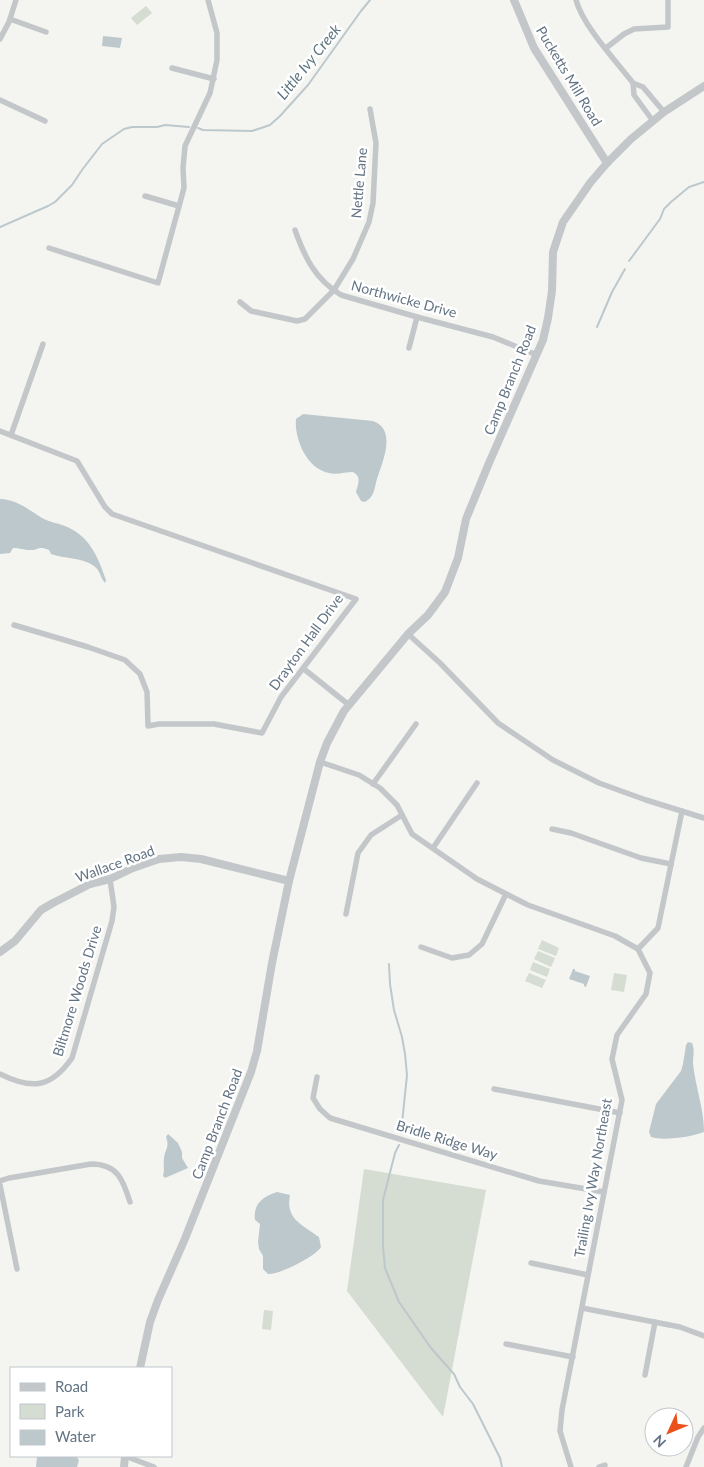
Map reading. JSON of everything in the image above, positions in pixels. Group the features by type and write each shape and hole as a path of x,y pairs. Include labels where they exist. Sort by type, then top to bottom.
{"street":[{"path":"0,39 16,0"},
{"path":"48,248 158,283 184,188 183,168 186,146 210,93 218,60 217,33 208,0"},
{"name":"Pucketts Mill Road","path":"514,0 534,48 607,163"},
{"path":"576,0 586,22 633,83 643,87 664,112"},
{"path":"606,48 634,29 668,27 668,0"},
{"path":"10,18 46,32"},
{"path":"172,68 214,78"},
{"path":"633,83 634,94 653,121"},
{"name":"Camp Branch Road","path":"140,1367 150,1322 158,1300 184,1241 251,1072 257,1050 289,881 320,762 329,740 349,705 408,634 428,615 445,592 458,558 466,519 543,340 552,292 553,252 563,222 590,183 631,138 664,112 704,86"},
{"path":"641,105 651,97"},
{"path":"0,100 45,121"},
{"name":"Nettle Lane","path":"240,302 251,310 297,322 305,319 334,290 353,259 370,222 373,203 376,143 370,109"},
{"path":"146,196 179,206"},
{"name":"Northwicke Drive","path":"295,230 310,266 321,279 342,295 493,337 536,354"},
{"path":"409,348 417,317"},
{"path":"11,435 43,344"},
{"name":"Drayton Hall Drive","path":"0,431 77,461 105,507 112,514 356,599 282,697 262,733 214,724 159,724 148,726 147,692 140,674 125,660 14,625"},
{"path":"408,634 440,662 498,722 553,760 599,783 704,818"},
{"path":"304,669 349,705"},
{"path":"373,784 416,724"},
{"path":"320,762 359,775 380,788 397,805 412,834 477,879 528,905 615,936 638,949 658,928 682,811"},
{"path":"433,848 477,783"},
{"path":"346,914 358,853 371,835 402,815"},
{"path":"552,829 571,832 641,858 671,864"},
{"name":"Wallace Road","path":"0,952 15,940 42,910 53,903 90,884 110,879 159,859 181,857 201,859 289,881"},
{"name":"Biltmore Woods Drive","path":"0,1074 23,1084 42,1084 54,1078 72,1058 112,921 114,906 110,879"},
{"path":"421,947 452,958 468,955 482,944 506,894"},
{"name":"Trailing Ivy Way Northeast","path":"571,1467 560,1430 562,1410 622,1100 612,1059 617,1035 646,994 650,973 638,949"},
{"name":"Bridle Ridge Way","path":"317,1077 313,1098 320,1109 330,1118 539,1181 604,1192"},
{"path":"494,1089 620,1113"},
{"path":"17,1269 2,1209 0,1183 9,1178 91,1164 102,1164 116,1171 124,1182 130,1202"},
{"path":"531,1263 588,1275"},
{"path":"582,1308 680,1327 704,1336"},
{"path":"645,1375 655,1322"},
{"path":"506,1344 573,1357"},
{"path":"686,1467 704,1428"},
{"path":"128,1457 154,1467"}],"green space":[{"path":"146,6 152,13 137,25 131,18"},
{"path":"542,940 559,948 556,956 538,949"},
{"path":"538,951 555,958 551,967 534,959"},
{"path":"533,962 550,969 547,977 530,970"},
{"path":"529,973 546,980 542,988 525,981"},
{"path":"614,973 627,975 624,992 611,990"},
{"path":"364,1169 486,1190 443,1417 347,1291"},
{"path":"264,1310 273,1311 271,1330 262,1329"}],"water":[{"path":"103,36 122,38 120,48 102,46"},
{"path":"303,414 373,421 380,425 386,437 385,453 374,491 369,500 361,501 356,492 358,476 356,474 353,472 329,473 314,466 308,459 300,444 296,427 296,419"},
{"path":"0,499 17,503 45,519 74,530 81,535 92,548 100,563 106,580 105,583 98,570 89,563 56,556 51,554 49,550 13,548 10,553 0,554"},
{"path":"573,969 590,976 586,987 584,984 569,979"},
{"path":"688,1042 692,1043 693,1048 694,1072 703,1114 704,1132 678,1138 663,1139 651,1137 649,1132 656,1104 681,1071"},
{"path":"168,1134 178,1143 182,1152 182,1158 188,1168 165,1178 163,1176 164,1160 167,1146 166,1137"},
{"path":"277,1192 290,1195 290,1210 293,1216 301,1225 319,1237 321,1247 318,1251 297,1264 268,1274 263,1269 263,1256 258,1242 260,1224 255,1220 255,1210 263,1199"},
{"path":"37,1457 77,1457 79,1460 77,1467 36,1467"}],"waterway":[{"name":"Little Ivy Creek","path":"198,128 203,130 252,131 270,125 308,85 370,0"},
{"name":"Little Ivy Creek","path":"0,227 55,202 72,185 102,144 124,129 165,125 189,127"},
{"path":"629,261 660,219 664,209 689,187 704,182"},
{"path":"597,327 612,292 625,269"},
{"path":"389,964 394,1010 402,1037 407,1075 401,1133"},
{"path":"399,1145 395,1153 383,1200 385,1268 399,1302 431,1348 454,1374 460,1387 473,1404 500,1458 502,1467"}]}
